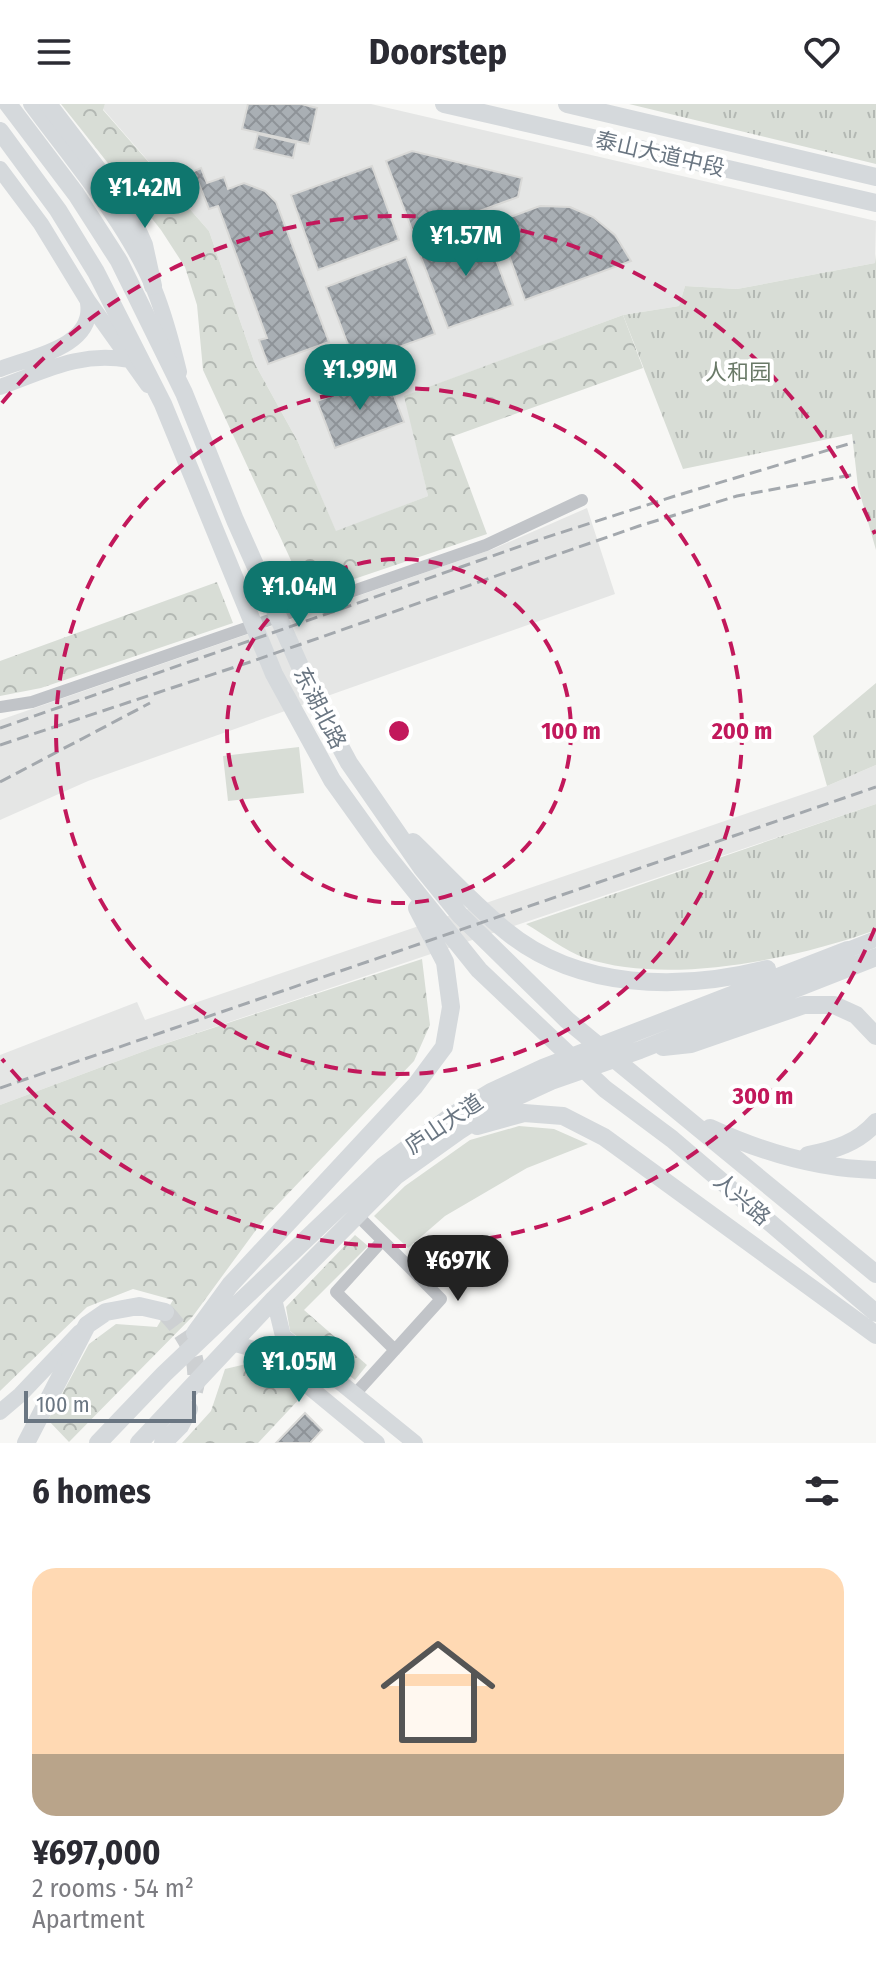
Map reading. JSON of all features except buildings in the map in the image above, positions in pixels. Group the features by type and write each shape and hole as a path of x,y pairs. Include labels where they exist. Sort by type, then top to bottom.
{"main road":[{"name":"东湖北路","path":"8,104 76,194 119,261 184,393 241,534 315,700 349,763 421,867 460,915 567,1020 637,1077"},
{"path":"48,104 128,209 144,245 153,286"},
{"name":"泰山大道中段","path":"444,104 876,203"},
{"name":"泰山大道中段","path":"567,104 876,177"},
{"name":"东湖北路","path":"0,131 58,210 88,259 163,404 268,660 332,780 400,873 479,970 605,1089"},
{"path":"384,814 507,932 545,957 592,975 627,982 742,976 848,950"},
{"path":"164,1374 230,1285 415,1086 444,1047 451,1007 445,962 400,873"},
{"name":"庐山大道","path":"98,1442 164,1374 383,1166 460,1111 491,1092 543,1068 848,950"},
{"name":"庐山大道","path":"139,1443 274,1299 396,1176 459,1131 501,1104 538,1087 876,957"},
{"path":"640,1050 691,1044 804,1005 834,1005 856,1015 876,1036"},
{"name":"人兴路","path":"637,1077 876,1274"},
{"name":"人兴路","path":"605,1089 672,1139 876,1313"},
{"path":"459,1131 524,1113 563,1116 604,1137 876,1335"},
{"path":"686,1117 748,1145 789,1158 876,1170"},
{"path":"789,1158 835,1150 867,1133 876,1122"},
{"path":"26,1443 87,1325 106,1312 139,1306 165,1312"},
{"path":"163,1443 180,1426 189,1409"}],"street":[{"path":"31,104 131,244 167,321 184,393"},
{"path":"0,169 41,224 88,301 163,404"},
{"path":"0,369 74,340 88,322 88,301"},
{"path":"0,387 75,360 108,356 129,360"},
{"path":"0,707 32,702 486,545 582,500"},
{"name":"庐山大道","path":"848,950 876,939"},
{"path":"355,1394 441,1299 357,1215"},
{"path":"382,1241 336,1292 395,1350"},
{"path":"274,1299 283,1336 415,1443"},
{"path":"0,1412 87,1325"},
{"path":"232,1343 268,1353 377,1443"}],"shaded area":[{"path":"105,104 371,104 876,221 875,263 737,289 685,286 679,306 623,315 405,396 428,496 336,532 298,442 255,364 209,231 103,109"},
{"path":"587,508 615,594 88,781 0,820 0,720 493,549"},
{"path":"876,765 876,804 155,1047 0,1105 0,1055 137,1002 145,1020 827,786"}],"green space":[{"path":"61,104 105,104 103,110 209,231 255,364 298,442 336,531 428,496 404,396 623,315 643,368 451,437 487,534 307,595 203,370 197,305 185,267 161,230"},
{"path":"629,104 876,104 876,164"},
{"name":"人和园","path":"876,254 876,550 858,487 852,434 683,469 623,315 679,306 685,286 737,289 875,263"},
{"path":"217,582 233,623 41,688 0,696 0,661"},
{"path":"876,683 876,765 827,786 813,736"},
{"path":"299,747 304,793 228,801 223,756"},
{"path":"876,804 876,930 844,941 732,965 655,970 585,958 526,924"},
{"path":"422,959 430,1025 414,1061 264,1219 193,1316 69,1442 48,1420 89,1344 116,1324 157,1327 173,1300 133,1289 87,1307 0,1391 0,1105 155,1047"},
{"path":"519,1126 554,1129 588,1144 527,1168 445,1216 408,1248 374,1216 405,1186 470,1140"},
{"path":"355,1235 368,1246 304,1310 367,1365 355,1380 290,1331 286,1307"},
{"path":"263,1360 303,1395 258,1443 182,1443 211,1411 225,1369"}],"tunnel":[{"path":"165,1312 179,1329 194,1358 194,1391"}],"railway":[{"path":"0,728 541,539 855,442"},
{"path":"0,745 250,662 639,526 737,496 857,474"},
{"path":"0,782 150,703"},
{"path":"0,1088 876,787"}]}
